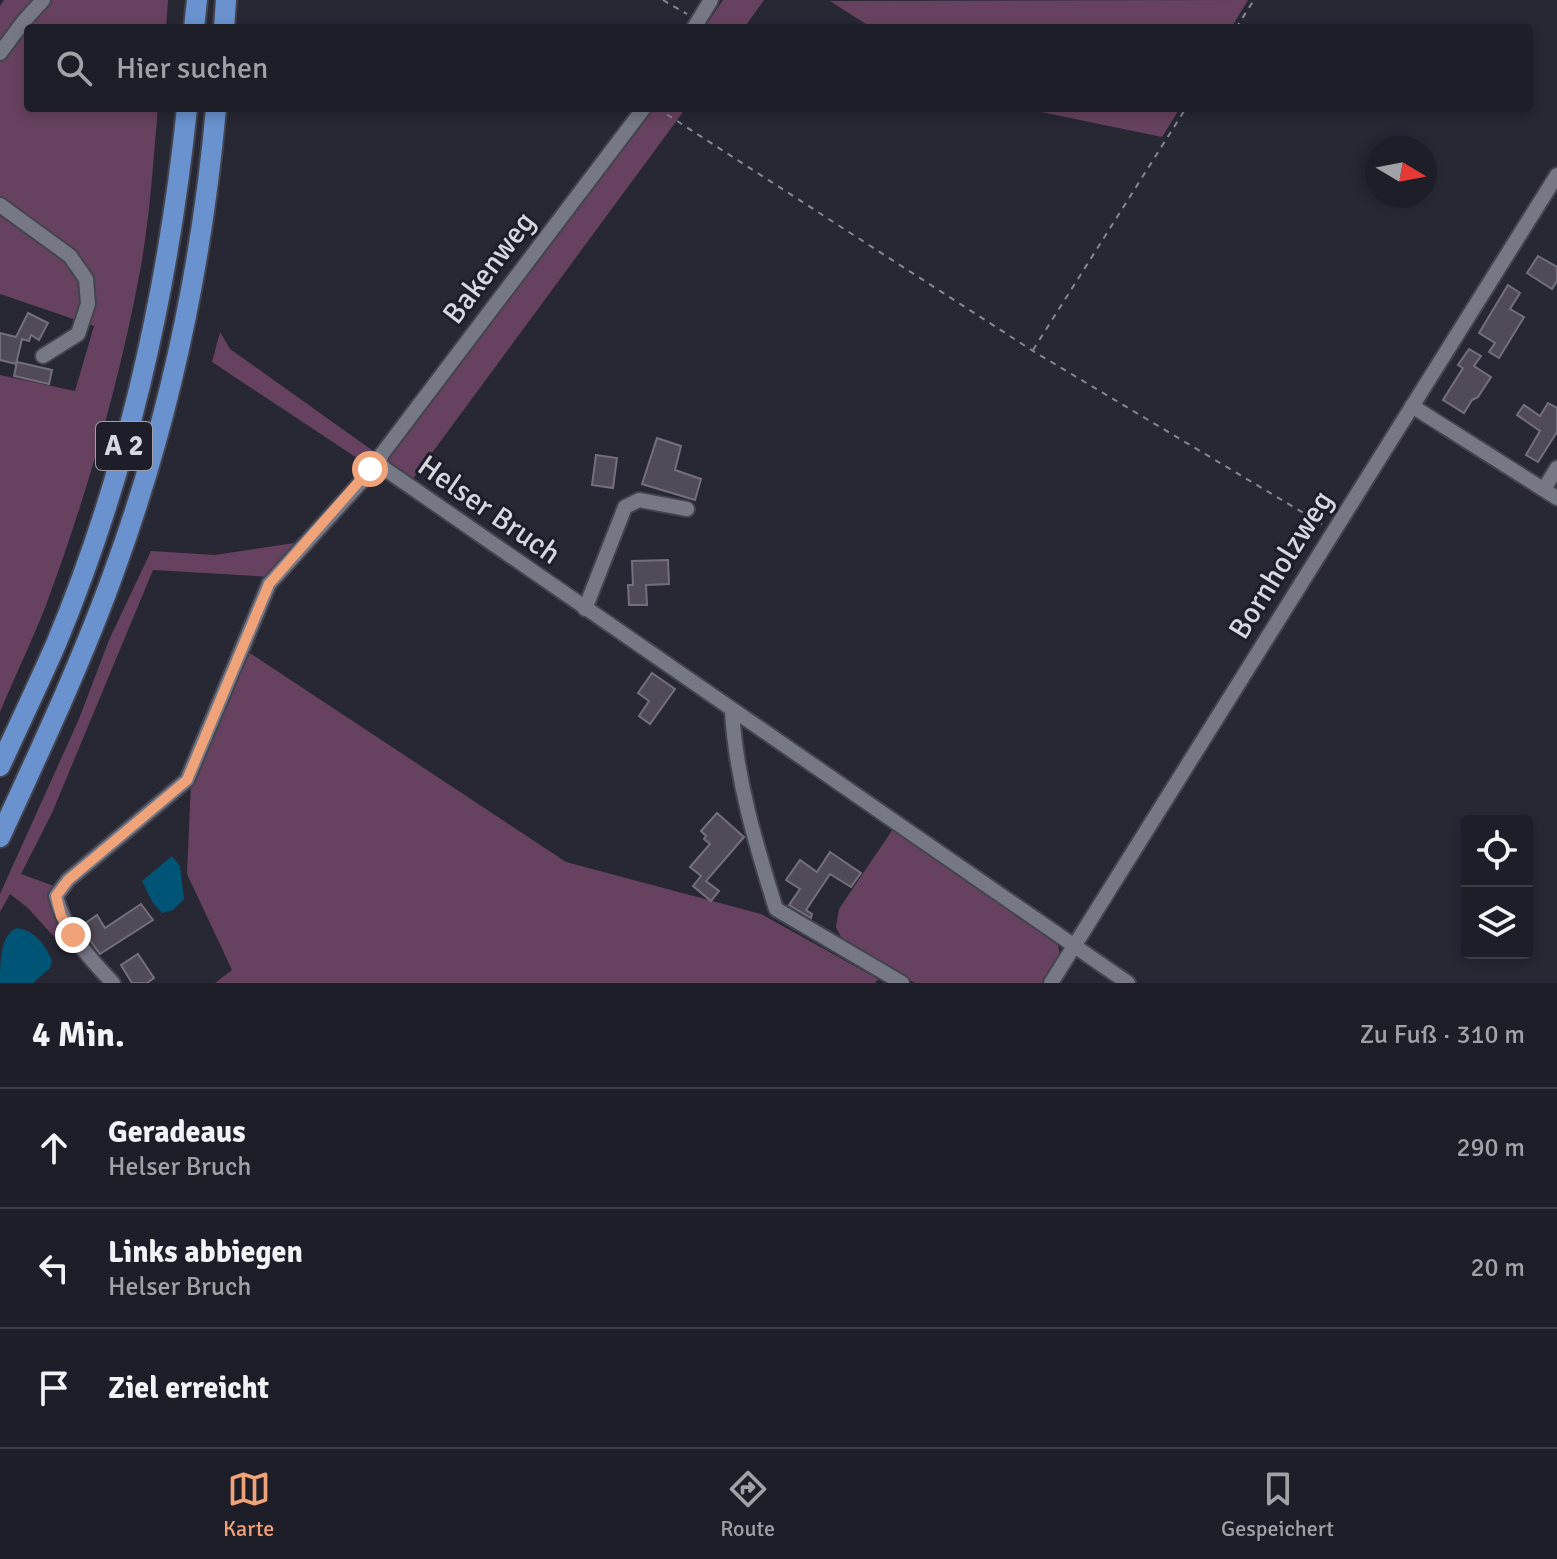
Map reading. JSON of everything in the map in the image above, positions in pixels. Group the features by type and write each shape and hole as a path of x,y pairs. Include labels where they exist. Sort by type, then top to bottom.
{"highway":[{"path":"194,24 197,0"},
{"path":"224,24 226,0"},
{"name":"A 2","path":"0,766 56,643 99,528 126,441 164,271 180,176 187,112"},
{"name":"A 2","path":"0,837 68,691 116,568 139,497 184,326 200,238 216,112"}],"street":[{"path":"0,53 43,0"},
{"path":"696,24 711,0"},
{"name":"Bakenweg","path":"379,462 641,112"},
{"name":"Bornholzweg","path":"1051,983 1557,175"},
{"path":"0,205 70,256 86,279 88,304 78,334 43,356"},
{"path":"1412,406 1557,498"},
{"name":"Helser Bruch","path":"113,983 99,969 61,916 56,896 68,880 187,780 269,584 379,462 585,609 1128,983"},
{"path":"1544,489 1557,468"},
{"path":"585,609 625,507 639,500 687,509"},
{"path":"732,711 734,749 758,850 776,909 902,983"}],"path":[{"path":"663,0 696,24"},
{"path":"1239,24 1254,0"},
{"path":"663,112 1033,351 1333,531"},
{"path":"1033,351 1183,112"}],"shaded area":[{"path":"4,0 168,0 166,24 24,24 24,112 158,112 143,251 112,398 61,564 0,712 0,375 75,391 94,326 0,294 0,6"},
{"path":"723,0 764,0 747,24 707,24"},
{"path":"1248,0 1233,24 866,24 830,1"},
{"path":"648,112 683,112 412,480 386,462"},
{"path":"1041,112 1178,112 1162,137"},
{"path":"220,332 230,349 376,453 366,464 212,362"},
{"path":"301,542 272,577 153,570 52,813 21,874 54,886 49,904 74,946 66,950 28,908 10,894 0,912 0,894 79,719 109,640 151,551 215,555"},
{"path":"250,653 566,862 761,914 878,979 875,983 215,983 232,970 187,874 191,783"},
{"path":"893,829 1058,945 1060,956 1044,983 915,983 844,943 836,927 839,909"}],"water":[{"path":"172,856 180,866 184,899 173,910 162,913 142,881"},
{"path":"17,928 30,932 42,943 52,960 50,968 33,983 0,983 4,943 11,931"}],"building":[{"path":"1538,256 1557,267 1557,281 1552,289 1527,273"},
{"path":"1508,285 1520,293 1510,309 1524,317 1499,358 1489,352 1495,343 1479,333"},
{"path":"28,313 48,323 39,340 31,335 29,341 22,339 16,364 0,360 0,333 16,337"},
{"path":"1469,349 1481,356 1474,366 1491,377 1464,413 1443,400 1463,368 1458,365"},
{"path":"17,362 52,370 49,384 14,376"},
{"path":"1548,403 1557,408 1557,432 1538,462 1526,455 1540,431 1517,415 1524,405 1540,416"},
{"path":"657,438 681,446 675,470 701,479 695,500 642,484"},
{"path":"596,455 617,458 613,488 592,485"},
{"path":"668,560 669,584 646,585 647,605 629,605 628,585 633,585 632,561"},
{"path":"652,673 675,689 650,724 639,716 649,701 638,693"},
{"path":"717,813 744,837 706,881 719,891 711,901 693,886 701,876 690,867 710,844 701,831"},
{"path":"830,852 861,873 851,887 830,874 806,910 812,914 811,918 789,905 800,889 786,880 800,860 817,872"},
{"path":"141,904 153,920 100,954 80,927 97,915 105,928"},
{"path":"138,954 154,978 147,983 132,983 121,965"}],"route":[{"path":"73,935 61,916 56,896 68,880 187,780 269,584 370,469"}]}
